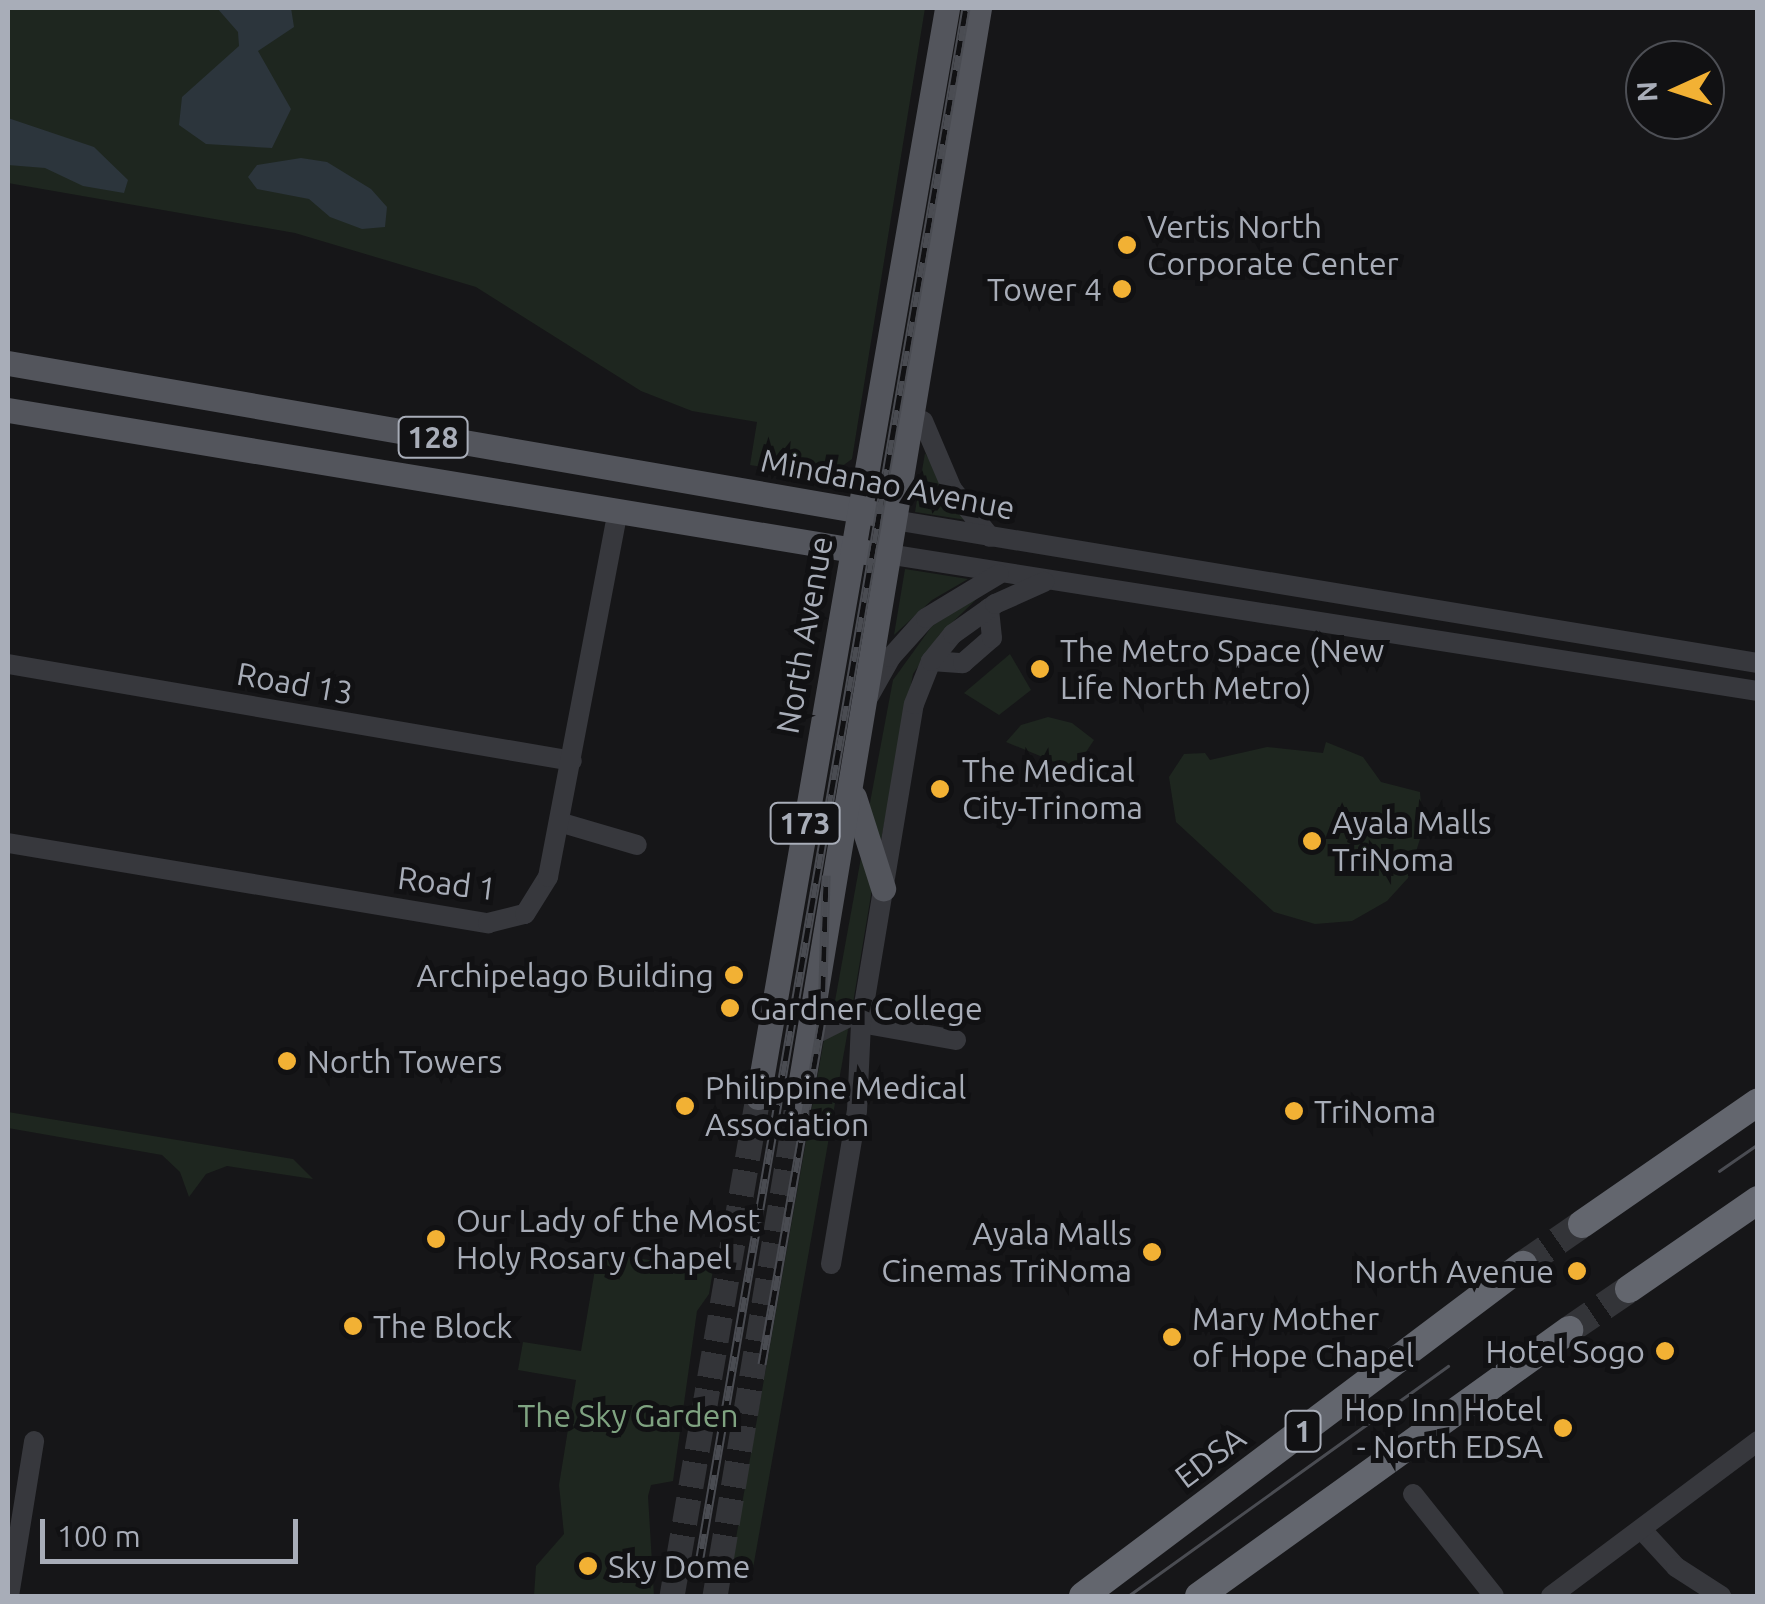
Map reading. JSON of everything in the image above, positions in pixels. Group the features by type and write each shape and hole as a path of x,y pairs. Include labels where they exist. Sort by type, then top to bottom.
{"highway":[{"path":"1582,1224 1758,1102"},
{"path":"1629,1290 1758,1200"},
{"name":"EDSA","path":"1083,1596 1523,1265"},
{"name":"1","path":"1199,1596 1569,1330"}],"main road":[{"name":"North Avenue","path":"758,1097 947,8"},
{"name":"North Avenue","path":"797,1104 872,668 870,639 899,520 948,228 986,42 981,8"},
{"path":"981,8 986,42"},
{"name":"North Avenue","path":"899,520 924,421 934,307"},
{"name":"Mindanao Avenue","path":"8,363 899,520"},
{"name":"Mindanao Avenue","path":"8,410 892,555"},
{"path":"852,790 883,888"}],"street":[{"path":"924,421 952,489 990,537"},
{"name":"Road 1","path":"8,844 488,923 534,908 560,822 618,510"},
{"name":"Mindanao Avenue","path":"899,520 1758,663"},
{"path":"934,562 941,529"},
{"name":"Mindanao Avenue","path":"892,555 1158,601 1172,595 1758,691"},
{"path":"866,702 892,657 926,618 1000,574"},
{"path":"830,1264 857,1112 861,1017 914,704 932,661 989,608 1046,582"},
{"name":"Road 13","path":"8,664 572,761"},
{"path":"560,822 636,845"},
{"path":"809,1037 861,1017 956,1040"},
{"path":"9,1596 34,1441"},
{"path":"1552,1596 1758,1442"},
{"path":"1413,1494 1494,1596"},
{"path":"1642,1530 1676,1567 1720,1596"}],"green space":[{"path":"8,8 925,8 852,459 827,477 750,465 757,422 692,411 641,391 476,287 295,233 8,183"},
{"path":"925,453 966,520 915,512"},
{"path":"905,569 968,579 932,600 894,635"},
{"path":"983,593 939,635 913,674 877,861 866,824 893,680 932,626"},
{"path":"1010,654 1031,690 999,715 964,693"},
{"path":"1048,717 1072,723 1094,740 1074,770 1006,742 1021,725"},
{"path":"1326,742 1363,757 1381,782 1420,792 1423,829 1408,878 1387,901 1352,921 1315,924 1274,912 1176,822 1169,777 1184,754 1205,753 1210,760 1267,747 1323,753"},
{"path":"864,841 874,877 851,1015 831,1023"},
{"path":"827,1020 849,1024 753,1569 731,1565"},
{"path":"8,1112 293,1159 313,1179 227,1166 206,1174 189,1197 180,1172 162,1155 8,1128"},
{"name":"The Sky Garden","path":"598,1252 713,1270 709,1294 697,1311 673,1481 651,1485 648,1496 654,1596 534,1596 536,1566 564,1534 559,1485 576,1380 518,1370 523,1342 581,1351"}],"shaded area":[{"path":"217,8 291,8 294,27 258,51 291,109 272,148 206,144 179,125 182,97 239,46 238,32"},
{"path":"8,118 94,147 128,180 124,193 83,186 45,168 8,165"},
{"path":"301,158 327,162 371,189 387,207 385,227 362,229 330,217 309,199 257,189 248,177 257,165"}],"tunnel":[{"path":"672,1596 758,1097"},
{"path":"715,1596 797,1104"},
{"path":"1523,1265 1582,1224"},
{"path":"1569,1330 1629,1289"}],"tram line":[{"path":"1719,1171 1758,1144"},
{"path":"1128,1596 1448,1366"}],"railway":[{"path":"699,1563 966,8"},
{"path":"762,1364 822,1021 826,875"}],"place":[{"name":"Vertis North Corporate Center","path":"1127,245"},
{"name":"Tower 4","path":"1122,289"},
{"name":"The Metro Space (New Life North Metro)","path":"1040,669"},
{"name":"The Medical City-Trinoma","path":"940,789"},
{"name":"Ayala Malls TriNoma","path":"1312,841"},
{"name":"Archipelago Building","path":"734,975"},
{"name":"Gardner College","path":"730,1008"},
{"name":"North Towers","path":"287,1061"},
{"name":"Philippine Medical Association","path":"685,1106"},
{"name":"TriNoma","path":"1294,1111"},
{"name":"Our Lady of the Most Holy Rosary Chapel","path":"436,1239"},
{"name":"Ayala Malls Cinemas TriNoma","path":"1152,1252"},
{"name":"North Avenue","path":"1577,1271"},
{"name":"The Block","path":"353,1326"},
{"name":"Mary Mother of Hope Chapel","path":"1172,1337"},
{"name":"Hotel Sogo","path":"1665,1351"},
{"name":"Hop Inn Hotel - North EDSA","path":"1563,1428"},
{"name":"Sky Dome","path":"588,1566"}]}
